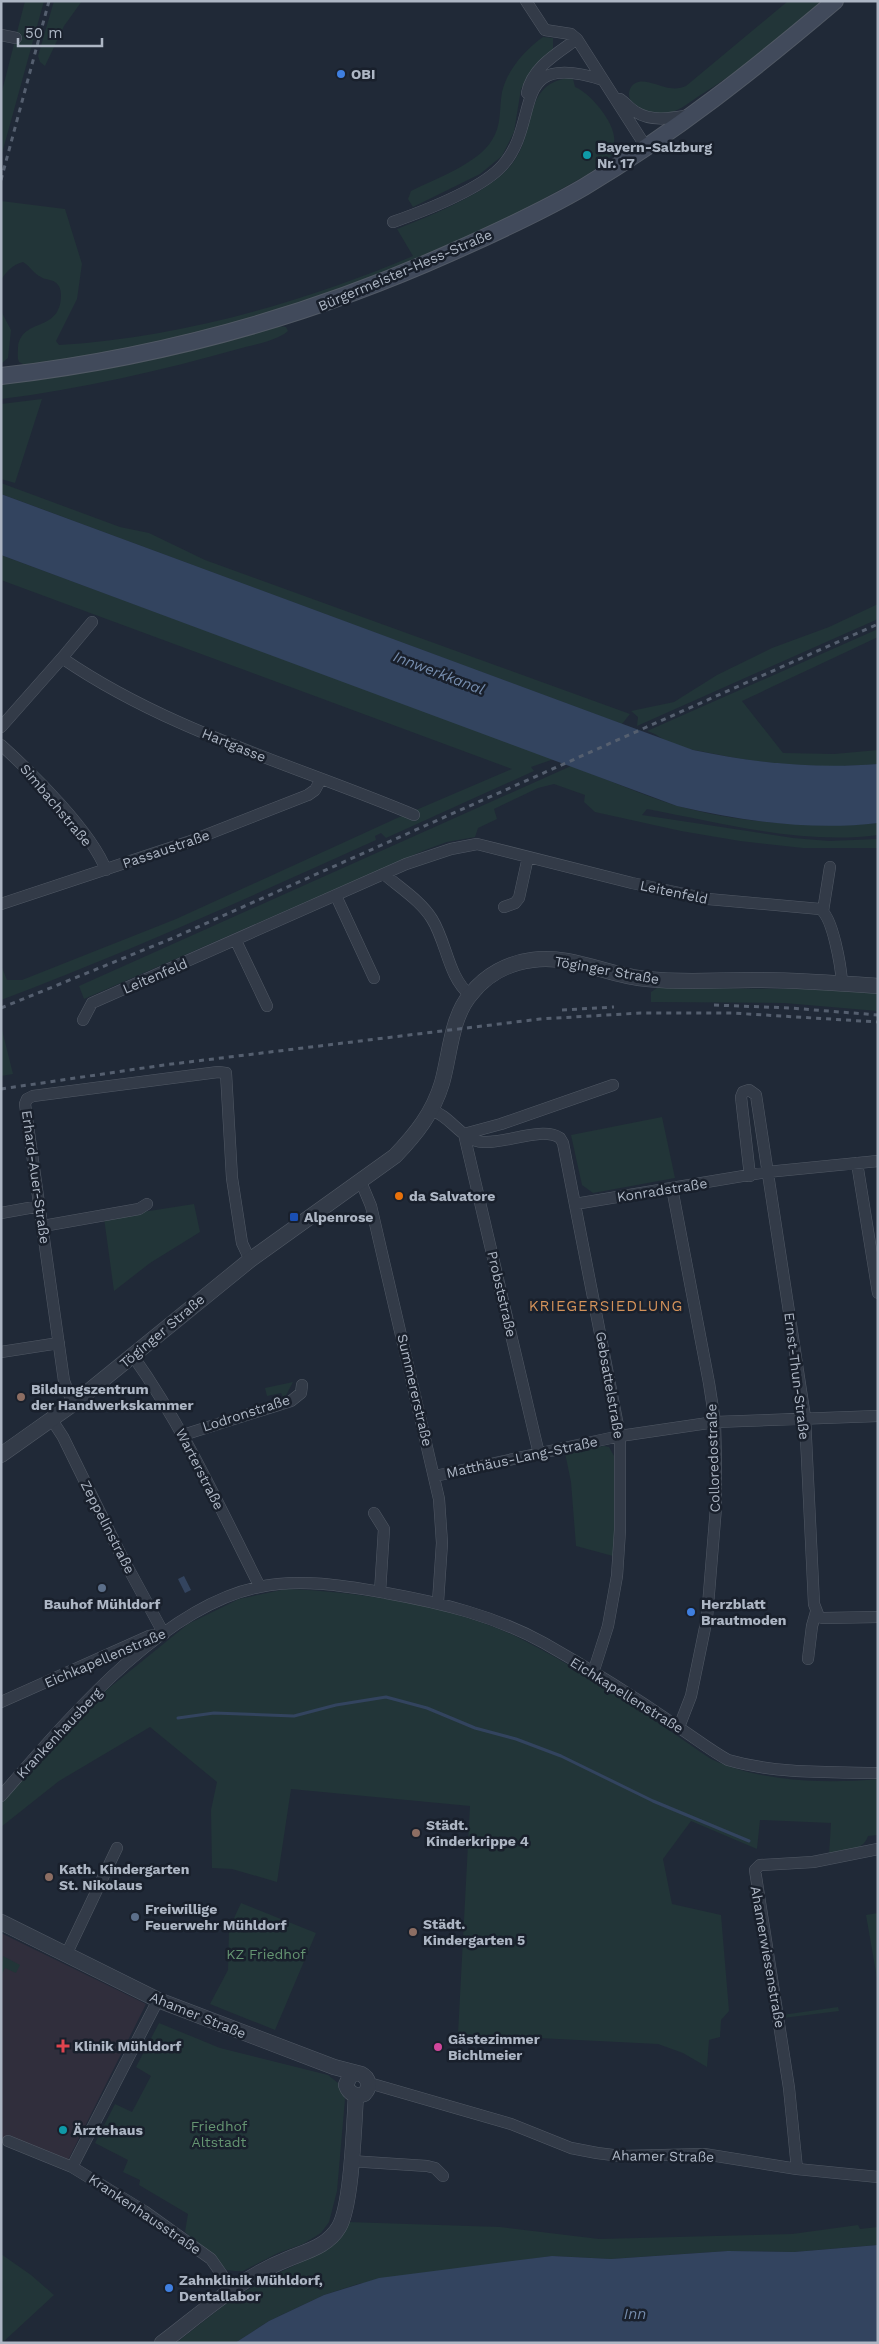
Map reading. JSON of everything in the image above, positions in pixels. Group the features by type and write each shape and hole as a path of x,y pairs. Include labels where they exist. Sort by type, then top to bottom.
{"main road":[{"name":"Bürgermeister-Hess-Straße","path":"1,376 48,371 132,356 240,331 312,308 417,268 476,242 581,188 646,147 695,114 756,68 835,1"}],"street":[{"path":"526,1 546,30 571,34 577,39 646,147"},
{"path":"1,34 16,38"},
{"path":"394,222 452,197 500,168 519,140 529,85 538,71 577,39"},
{"path":"527,102 540,82 553,75 568,72 579,73 603,80"},
{"path":"614,96 637,114 652,118 669,119 695,114"},
{"path":"1,727 92,622"},
{"name":"Hartgasse","path":"62,658 136,703 198,731 414,815"},
{"name":"Simbachstraße","path":"1,745 35,777 71,818 103,861 106,870"},
{"name":"Passaustraße","path":"1,904 188,842 308,795 315,790 320,779"},
{"name":"Leitenfeld","path":"83,1020 92,1003 384,874 431,855 464,845 477,844 708,900 823,911"},
{"path":"504,907 514,903 519,898 528,857"},
{"path":"830,867 823,911 839,959 842,983"},
{"path":"384,874 431,917 447,950 455,976 462,988 470,994"},
{"path":"336,896 374,978"},
{"path":"236,940 267,1006"},
{"name":"Töginger Straße","path":"1,1455 73,1404 250,1260 361,1182 406,1144 423,1125 431,1110 441,1085 460,1014 470,994 494,973 508,966 543,959 573,962 631,978 661,981 755,980 878,986"},
{"name":"Erhard-Auer-Straße","path":"73,1404 64,1382 25,1104 27,1099 33,1096 177,1077 218,1072 226,1073 232,1178 242,1243 250,1260"},
{"path":"431,1110 446,1116 464,1134 501,1124 613,1085"},
{"path":"750,1176 741,1096 746,1090 754,1091 756,1095 768,1172"},
{"name":"Gebsattelstraße","path":"464,1134 476,1141 487,1142 555,1134 563,1143 620,1436 620,1530 617,1576 608,1626 593,1673"},
{"name":"Probststraße","path":"464,1134 539,1454"},
{"name":"Konradstraße","path":"575,1204 768,1172 878,1161"},
{"path":"857,1163 878,1293"},
{"name":"Ernst-Thun-Straße","path":"768,1172 806,1417 808,1504 818,1614 812,1626 808,1659"},
{"name":"Summererstraße","path":"361,1182 372,1206 435,1476 439,1499 442,1543 438,1602"},
{"name":"Colloredostraße","path":"672,1188 715,1422 716,1507 707,1618 691,1696 679,1727"},
{"path":"43,1226 139,1210 146,1204"},
{"path":"1,1213 40,1206"},
{"path":"1,1352 59,1343"},
{"name":"Warterstraße","path":"133,1356 157,1390 183,1435 260,1587"},
{"name":"Lodronstraße","path":"183,1435 291,1401 301,1393 302,1385"},
{"name":"Matthäus-Lang-Straße","path":"435,1476 620,1436 715,1422 806,1417 878,1416"},
{"name":"Zeppelinstraße","path":"52,1420 164,1634"},
{"path":"374,1513 384,1528 380,1592"},
{"name":"Eichkapellenstraße","path":"1,1702 149,1636 164,1634 216,1602 260,1587 306,1583 380,1592 438,1602 496,1621 543,1643 593,1673 679,1727 719,1755 748,1766 793,1772 878,1773"},
{"path":"818,1614 832,1619 878,1617"},
{"name":"Krankenhausberg","path":"1,1796 77,1710 106,1682 164,1634"},
{"path":"66,1955 116,1848"},
{"name":"Ahamerwiesenstraße","path":"797,2170 789,2088 755,1870 760,1865 813,1862 878,1849"},
{"name":"Ahamer Straße","path":"1,1922 158,2000 334,2067 357,2080 399,2090 511,2124 572,2148 597,2154 621,2156 704,2154 797,2170 878,2177"},
{"path":"72,2167 158,2000"},
{"path":"162,2343 232,2288 267,2269 316,2248 335,2234 340,2226 346,2205 356,2096 348,2091 357,2080"},
{"name":"Krankenhausstraße","path":"8,2142 72,2167 117,2193 184,2238 211,2259 232,2288"},
{"path":"350,2161 427,2166 435,2168 443,2176"}],"shaded area":[{"name":"Klinik Mühldorf","path":"1,1933 146,2004 68,2160 1,2140"}],"green space":[{"path":"25,1 44,1 1,157 1,95"},
{"path":"54,1 82,1 64,26 45,66 40,62 38,56"},
{"path":"788,1 825,1 748,63 685,106 669,113 653,114 639,108 631,101 630,89 633,84 638,82 649,82 672,88 686,86"},
{"path":"543,37 553,38 553,51 529,75 521,89 514,132 502,156 480,174 413,207 408,199 411,191 456,170 486,148 497,128 504,84 512,68 523,54"},
{"path":"568,78 573,79 575,87 589,96 609,121 613,130 613,146 616,151 603,164 585,176 498,224 346,291 165,343 27,366 19,362 18,347 21,338 33,327 54,315 59,308 61,292 55,282 39,276 23,262 10,269 1,280 1,201 65,209 82,264 77,299 56,341 59,345 149,335 194,326 239,316 328,289 413,256 397,229 459,202 490,184 502,174 512,164 520,151 536,100 543,90 553,82"},
{"path":"1,311 11,330 8,358 1,364"},
{"path":"279,326 286,327 288,331 271,340 209,357 91,385 1,399 1,382 129,365"},
{"path":"42,399 15,483 1,479 1,404"},
{"path":"1,483 120,527 149,533 205,560 630,714 622,724 1,494"},
{"path":"1,555 554,759 531,767 534,771 386,838 381,833 375,836 376,840 236,903 96,963 1,1000 1,965 7,980 22,980 176,919 395,819 512,769 1,580"},
{"path":"878,604 878,619 637,726 638,717 631,711 674,702 717,675 772,648 829,627"},
{"path":"878,629 878,637 742,701 783,753 834,754 878,750 878,764 816,766 755,761 681,747 647,731"},
{"path":"571,766 665,802 703,812 777,823 828,825 878,823 878,835 820,837 791,835 647,809 642,815 793,838 829,841 878,839 878,848 803,848 740,841 681,831 595,812 584,802 585,795 554,784 538,788 494,809 497,819 478,828 475,837 447,842 425,850 84,999 79,986"},
{"path":"657,988 811,989 878,993 878,1011 784,1003 651,1002 651,992"},
{"path":"1,1026 13,1074 1,1076"},
{"path":"662,1117 675,1178 593,1193 582,1185 571,1135"},
{"path":"194,1204 200,1232 150,1263 114,1291 104,1218"},
{"path":"293,1382 284,1399 281,1393 267,1396 265,1388"},
{"path":"604,1446 609,1447 614,1456 615,1525 613,1556 576,1546 571,1482 565,1453"},
{"path":"286,1589 342,1593 403,1602 433,1608 490,1625 541,1649 615,1694 711,1759 730,1767 750,1773 793,1780 858,1781 878,1779 878,1835 868,1836 862,1845 857,1848 829,1855 831,1823 760,1820 757,1849 691,1821 663,1859 672,1904 721,1915 729,2011 721,2020 720,2037 709,2040 707,2067 683,2053 658,2044 458,2034 470,1806 291,1789 277,1882 232,1869 212,1868 211,1810 217,1782 150,1727 59,1781 1,1827 1,1803 93,1701 188,1624 239,1599"},
{"name":"KZ Friedhof","path":"241,1903 316,1933 275,2030 210,2004 228,1970 229,1929"},
{"path":"878,1913 878,1984 866,1915"},
{"path":"3,1956 20,1965 16,1973 5,1968 1,1975"},
{"path":"838,2007 839,2011 783,2018 782,2015"},
{"name":"Friedhof Altstadt","path":"159,2023 220,2048 328,2075 343,2087 345,2099 337,2191 329,2222 321,2233 303,2244 278,2253 243,2271 227,2270 185,2232 188,2214 139,2185 140,2180 123,2172 128,2160 95,2143 115,2104 132,2112 151,2076 136,2067"},
{"path":"347,2222 500,2227 599,2239 792,2234 858,2225 860,2229 878,2227 878,2245 794,2252 728,2251 611,2259 552,2256 358,2284 324,2295 269,2321 235,2343 176,2343 232,2299 268,2278 327,2250 339,2240"},
{"path":"1,2254 31,2275 54,2295 2,2343"}],"water":[{"name":"Innwerkkanal","path":"1,494 693,750 785,764 831,766 878,764 878,823 828,826 777,823 677,806 1,555"},
{"path":"184,1576 191,1590 185,1593 178,1579"},
{"name":"Inn","path":"878,2245 878,2343 235,2343 269,2321 324,2295 379,2278 552,2256 611,2259 728,2251 794,2252"}],"waterway":[{"path":"178,1718 214,1713 294,1716 336,1705 386,1697 427,1708 475,1728 516,1739 561,1756 653,1801 749,1841"}],"railway":[{"path":"1,180 49,1"},
{"path":"1,1008 173,938 878,624"},
{"path":"714,1005 790,1008 878,1015"},
{"path":"562,1010 614,1007"},
{"path":"1,1089 164,1065 540,1019 641,1013 732,1013 878,1022"}],"place":[{"name":"OBI","path":"341,74"},
{"name":"Bayern-Salzburg Nr. 17","path":"587,155"},
{"name":"da Salvatore","path":"399,1196"},
{"name":"Alpenrose","path":"294,1217"},
{"name":"Bildungszentrum der Handwerkskammer","path":"21,1397"},
{"name":"Bauhof Mühldorf","path":"102,1588"},
{"name":"Herzblatt Brautmoden","path":"691,1612"},
{"name":"Städt. Kinderkrippe 4","path":"416,1833"},
{"name":"Kath. Kindergarten St. Nikolaus","path":"49,1877"},
{"name":"Freiwillige Feuerwehr Mühldorf","path":"135,1917"},
{"name":"Städt. Kindergarten 5","path":"413,1932"},
{"name":"Klinik Mühldorf","path":"63,2046"},
{"name":"Gästezimmer Bichlmeier","path":"438,2047"},
{"name":"Ärztehaus","path":"63,2130"},
{"name":"Zahnklinik Mühldorf, Dentallabor","path":"169,2288"}],"district":[{"name":"KRIEGERSIEDLUNG","path":"606,1306"}]}
